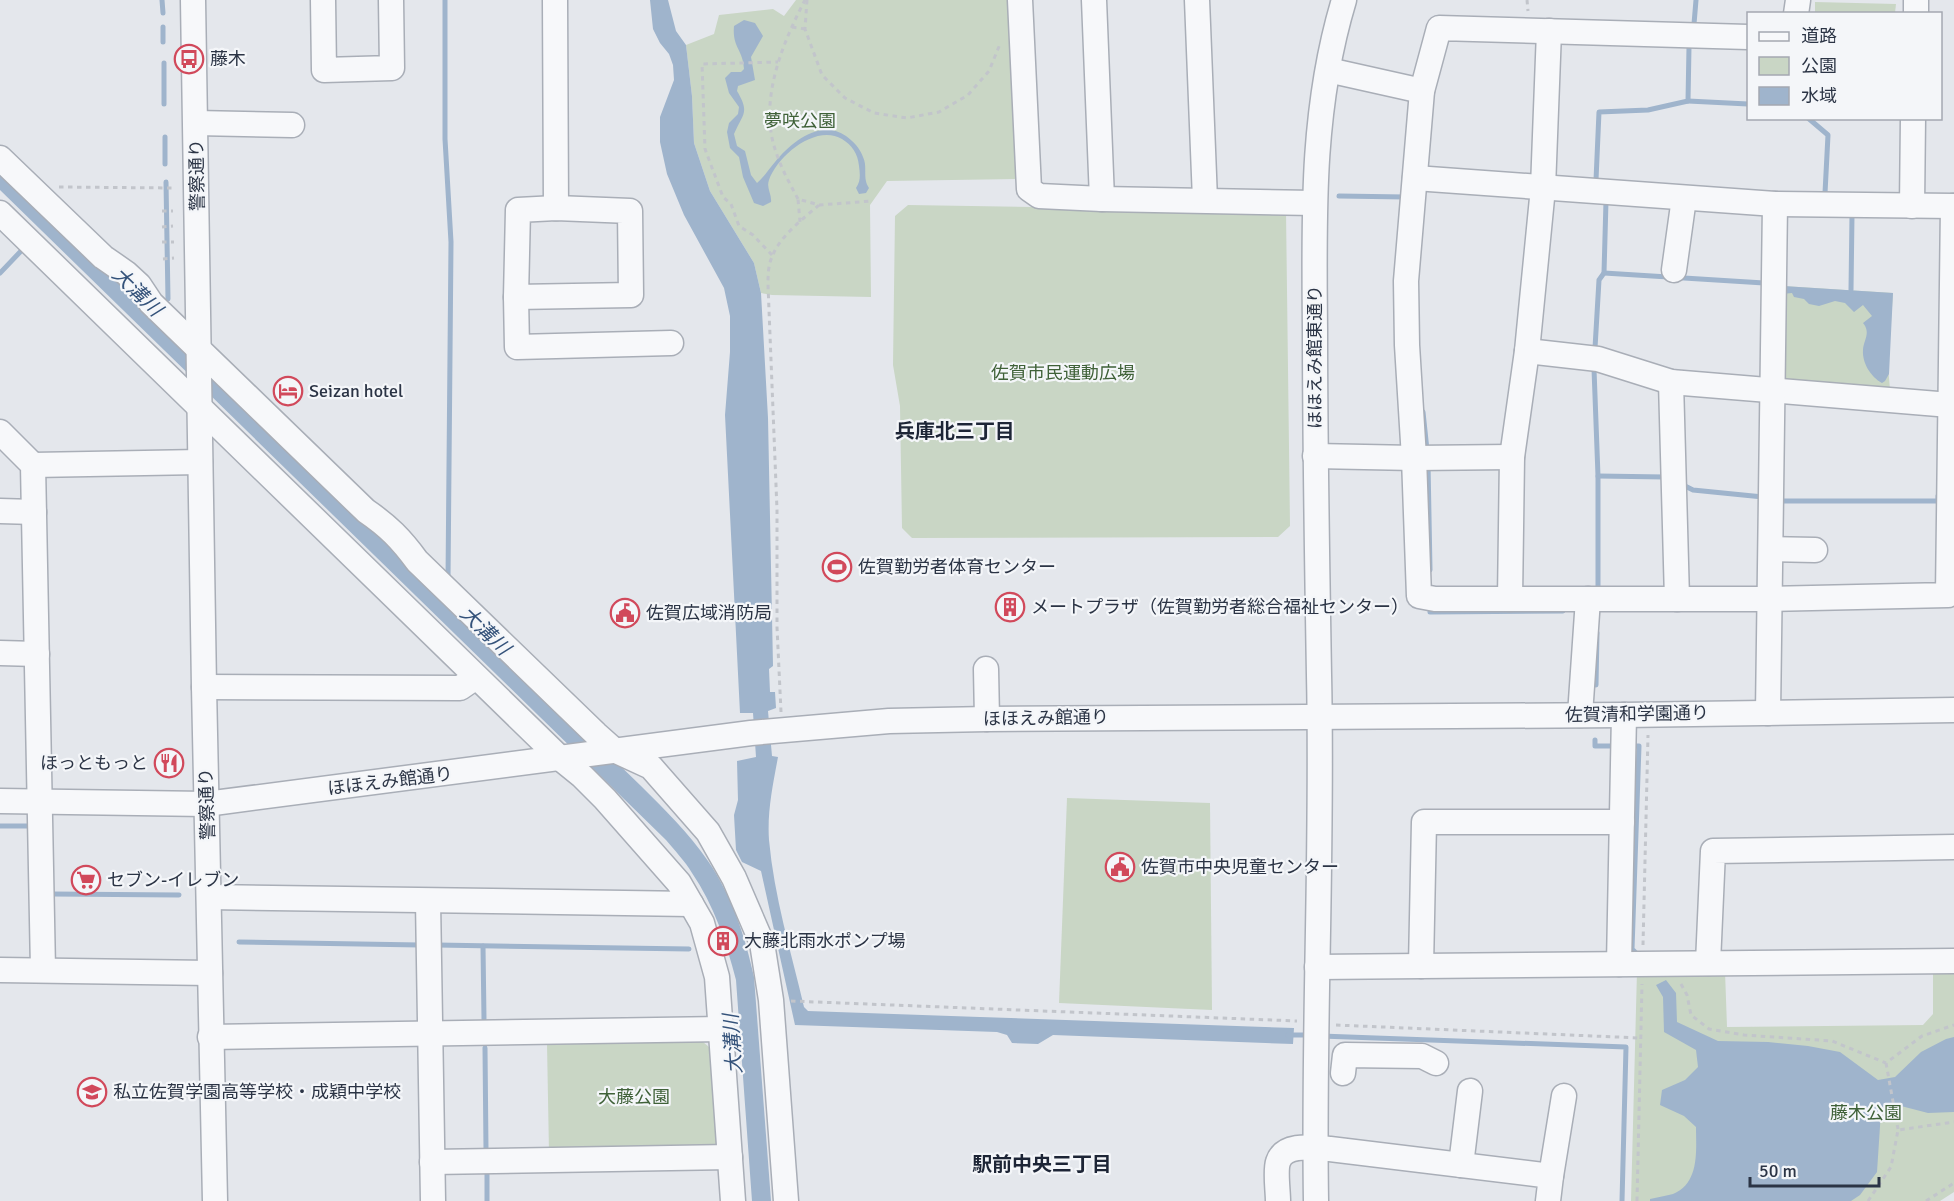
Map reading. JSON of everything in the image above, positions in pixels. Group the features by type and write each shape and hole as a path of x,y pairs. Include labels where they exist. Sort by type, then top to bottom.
{"street":[{"name":"警察通り","path":"193,0 210,1036 215,1201"},
{"path":"323,0 324,70 392,68 391,0"},
{"path":"555,0 556,208"},
{"path":"1020,0 1029,189 1040,196 1314,203"},
{"path":"1094,0 1102,199"},
{"path":"1197,0 1205,201"},
{"name":"ほほえみ館東通り","path":"1316,1201 1320,716 1315,456 1314,203 1320,110 1335,31 1344,0"},
{"path":"1415,178 1775,204 1954,206 1948,596 1677,599 1588,607 1510,599 1430,599 1419,596 1423,458 1407,345 1406,281 1422,91 1439,28 1747,37"},
{"path":"1510,599 1512,457 1527,351 1543,188 1549,31"},
{"path":"1328,70 1422,91"},
{"path":"1911,206 1914,120"},
{"path":"196,123 292,125"},
{"path":"0,158 103,257 139,285 151,303 366,511 387,526 417,561 611,751 651,767 708,832 734,878 762,943 771,1000 786,1201"},
{"path":"1674,270 1684,198"},
{"path":"1768,712 1775,204"},
{"path":"516,297 631,295 630,211 556,208 518,210 516,297 517,347 671,343"},
{"path":"0,213 476,676 568,758 679,883 702,923 717,977 733,1201"},
{"path":"1527,351 1598,359 1671,382 1950,405"},
{"path":"1671,382 1677,599"},
{"path":"0,432 33,465 43,970"},
{"path":"1315,456 1512,457"},
{"path":"33,465 200,462"},
{"path":"0,511 34,512"},
{"path":"1771,549 1815,550"},
{"path":"1580,715 1588,607"},
{"path":"0,653 37,654"},
{"path":"986,669 987,719"},
{"path":"204,687 460,688 476,676"},
{"name":"佐賀清和学園通り","path":"1320,716 1624,715 1954,710"},
{"path":"1619,964 1624,715"},
{"name":"ほほえみ館通り","path":"0,801 206,804 568,758 768,726 987,719 1320,716"},
{"path":"1421,966 1424,822 1622,822"},
{"path":"1708,963 1713,851 1954,848"},
{"path":"209,897 691,904"},
{"path":"428,901 433,1201"},
{"path":"1317,967 1954,961"},
{"path":"0,970 210,973"},
{"path":"210,1036 722,1029"},
{"path":"1316,1051 1344,1064 1422,1056 1436,1063"},
{"path":"1461,1165 1470,1091"},
{"path":"1548,1201 1564,1096"},
{"path":"1278,1201 1278,1162 1285,1152 1301,1147 1551,1176"},
{"path":"432,1162 730,1157"}],"path":[{"path":"800,222 798,199 775,151 770,107 778,62 791,27 806,0"},
{"path":"806,0 805,29 822,75 845,98 874,113 907,118 939,112 968,95 989,70 1002,40"},
{"path":"791,27 805,29"},
{"path":"772,255 753,235 739,226 731,204 723,196 705,149 702,64 778,62"},
{"path":"30,187 171,188"},
{"path":"798,199 819,205 872,201"},
{"path":"768,726 777,627 777,510 769,267 772,255 800,222 819,205"},
{"path":"162,211 173,211"},
{"path":"162,227 173,226"},
{"path":"162,242 174,242"},
{"path":"162,259 174,258"},
{"path":"1676,975 1687,995 1691,1016 1709,1029 1744,1035 1832,1041 1886,1063"},
{"path":"813,1003 1316,1022 1332,1025 1640,1038"},
{"path":"1886,1063 1922,1036 1954,1025"},
{"path":"1868,1201 1891,1167 1898,1130 1886,1063"},
{"path":"1898,1130 1954,1122"},
{"path":"1926,1201 1954,1184"}],"green space":[{"name":"夢咲公園","path":"796,0 1008,0 1017,179 887,181 870,205 871,297 761,293 754,263 710,191 694,143 692,96 686,45 714,34 719,15 773,9 784,16"},
{"path":"1815,2 1896,4 1895,12 1815,12"},
{"name":"佐賀市民運動広場","path":"908,205 1286,211 1290,526 1278,537 912,538 902,528 900,406 893,365 895,216"},
{"path":"1783,286 1893,293 1888,366 1890,390 1792,383 1780,374"},
{"path":"1067,798 1210,803 1212,1010 1059,1003"},
{"name":"藤木公園","path":"1933,968 1954,968 1954,1192 1940,1201 1631,1201 1637,971 1725,971 1727,1027 1923,1025 1933,1014"},
{"name":"大藤公園","path":"703,1042 715,1052 721,1143 713,1150 549,1153 547,1044"}],"water":[{"path":"650,0 668,0 676,31 686,45 692,96 694,143 710,191 754,263 761,293 768,418 773,666 769,669 770,692 775,692 776,708 768,711 772,756 778,757 772,788 769,840 779,903 804,1007 808,1011 1294,1028 1293,1044 1053,1035 1038,1044 1012,1043 1007,1035 997,1032 795,1025 761,871 742,862 736,850 734,815 738,800 737,761 756,757 753,713 740,713 725,415 730,352 730,316 724,288 684,215 667,174 660,142 660,117 674,80 673,65 669,54 653,29"},
{"path":"744,20 755,23 763,36 751,57 755,80 738,86 737,91 744,113 734,134 737,146 745,151 751,175 757,183 782,154 798,140 817,131 836,131 851,140 862,154 869,188 866,193 859,194 856,188 859,169 852,147 832,135 810,139 789,152 769,180 771,202 763,206 754,203 743,177 739,157 730,148 727,132 729,123 738,114 739,107 729,93 725,78 731,72 741,72 744,69 736,44 734,26"},
{"path":"0,166 640,785 701,851 731,902 754,977 771,1201 752,1201 736,980 713,911 686,864 666,840 0,190"},
{"path":"1783,286 1893,293 1889,374 1885,381 1882,383 1874,377 1864,360 1863,350 1867,333 1863,323 1872,316 1863,305 1854,312 1845,303 1835,301 1819,306 1809,304 1804,299 1794,297 1792,293 1782,294"},
{"path":"1666,980 1676,993 1677,1022 1718,1041 1768,1042 1840,1052 1878,1080 1895,1077 1921,1052 1954,1037 1954,1112 1928,1113 1901,1106 1881,1111 1877,1172 1860,1195 1851,1201 1650,1201 1650,1199 1673,1194 1682,1189 1692,1174 1696,1155 1696,1127 1684,1116 1660,1105 1662,1090 1685,1080 1698,1067 1696,1050 1664,1032 1663,997 1656,985"}],"waterway":[{"path":"162,0 163,13"},
{"path":"445,0 445,139 451,242 448,580"},
{"path":"1694,24 1696,0"},
{"path":"163,27 163,42"},
{"path":"1596,180 1599,112 1648,110 1688,101 1689,47"},
{"path":"164,63 164,104"},
{"path":"1688,101 1747,104"},
{"path":"1810,120 1828,135 1825,193"},
{"path":"165,137 165,164"},
{"name":"大溝川","path":"166,182 168,299"},
{"path":"1339,196 1405,197"},
{"path":"1595,348 1599,280 1604,273 1606,201 1602,201"},
{"path":"1851,290 1852,215"},
{"path":"0,273 22,250"},
{"path":"1604,273 1764,283"},
{"path":"1594,369 1598,476 1598,588"},
{"path":"1423,412 1427,450"},
{"path":"1428,463 1430,570"},
{"path":"1598,476 1665,477"},
{"path":"1681,484 1693,490 1763,497"},
{"path":"1782,501 1938,501 1938,496"},
{"path":"1430,604 1430,612 1563,611"},
{"path":"1596,685 1597,633"},
{"path":"1595,740 1595,746 1618,746"},
{"path":"1630,746 1639,746 1632,949 1636,953"},
{"path":"0,826 30,826 30,830"},
{"path":"52,894 179,895"},
{"path":"239,942 420,945"},
{"path":"437,945 689,949"},
{"path":"483,946 484,1019"},
{"path":"1288,1035 1309,1035"},
{"path":"1321,1036 1626,1047 1622,1201"},
{"path":"485,1048 486,1150"},
{"path":"487,1173 487,1201"}],"place":[{"name":"藤木","path":"189,59"},
{"name":"Seizan hotel","path":"288,391"},
{"name":"佐賀勤労者体育センター","path":"837,567"},
{"name":"メートプラザ（佐賀勤労者総合福祉センター）","path":"1010,607"},
{"name":"佐賀広域消防局","path":"625,613"},
{"name":"ほっともっと","path":"169,763"},
{"name":"佐賀市中央児童センター","path":"1120,867"},
{"name":"セブン-イレブン","path":"86,880"},
{"name":"大藤北雨水ポンプ場","path":"723,941"},
{"name":"私立佐賀学園高等学校・成穎中学校","path":"92,1092"}],"district":[{"name":"兵庫北三丁目","path":"955,431"},
{"name":"駅前中央三丁目","path":"1042,1164"}]}
